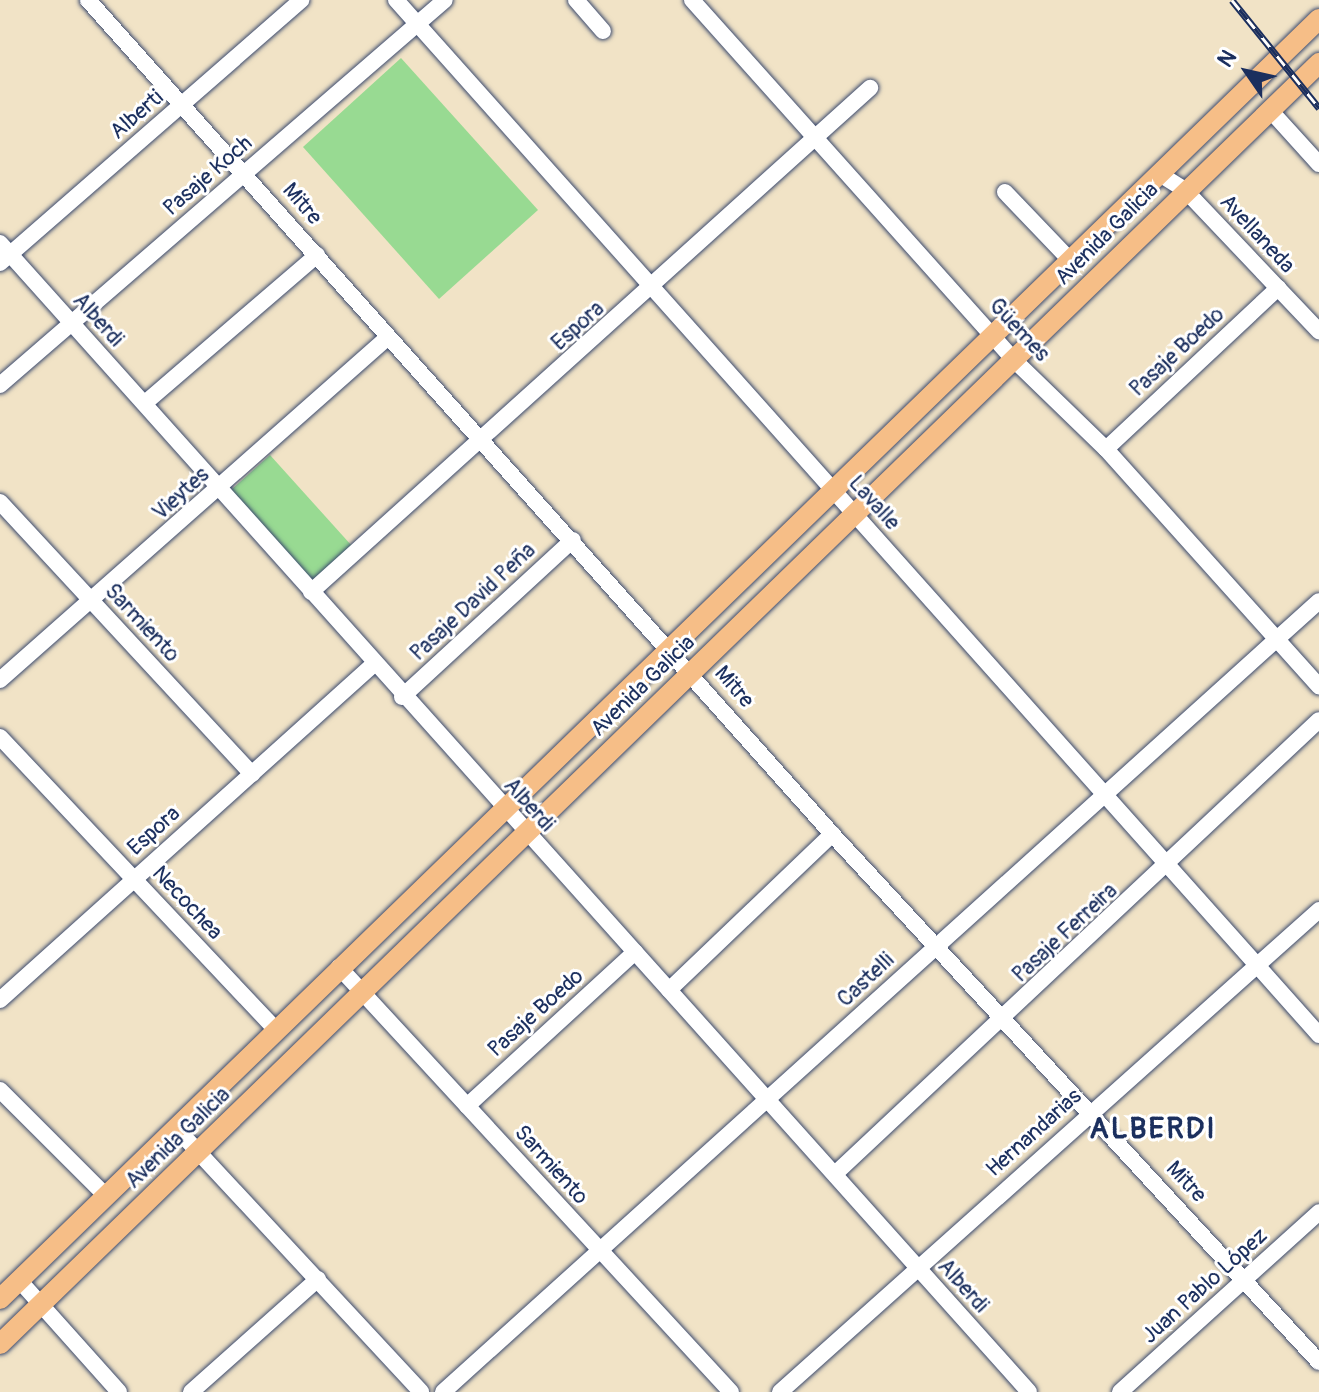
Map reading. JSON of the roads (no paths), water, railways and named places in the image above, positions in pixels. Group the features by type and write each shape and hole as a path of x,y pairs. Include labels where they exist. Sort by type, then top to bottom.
{"main road":[{"name":"Avenida Galicia","path":"0,1299 104,1194 176,1128 1319,19"},
{"name":"Avenida Galicia","path":"0,1344 1319,63"}],"street":[{"name":"Mitre","path":"88,0 184,103 388,337 670,647 832,834 1006,1018 1319,1362"},
{"name":"Alberti","path":"3,253 184,103 301,0"},
{"name":"Lavalle","path":"396,0 1319,1035"},
{"name":"Pasaje Koch","path":"0,385 445,0"},
{"path":"576,0 603,31"},
{"name":"Güemes","path":"692,0 1013,359 1106,449 1319,686"},
{"name":"Espora","path":"311,592 485,441 870,88"},
{"path":"1270,110 1319,164"},
{"name":"Avellaneda","path":"1158,173 1185,190 1319,331"},
{"path":"1005,192 1070,260"},
{"name":"Alberdi","path":"3,253 145,403 402,697 836,1173 1029,1392"},
{"path":"145,403 317,255"},
{"name":"Pasaje Boedo","path":"1106,449 1278,288"},
{"name":"Vieytes","path":"0,680 388,337"},
{"name":"Sarmiento","path":"0,502 252,774"},
{"name":"Pasaje David Peña","path":"402,697 573,540"},
{"name":"Castelli","path":"443,1392 1319,601"},
{"name":"Espora","path":"0,1000 374,664"},
{"name":"Pasaje Ferreira","path":"836,1173 1006,1018 1319,720"},
{"name":"Necochea","path":"0,737 275,1029"},
{"path":"669,990 832,834"},
{"name":"Hernandarias","path":"780,1392 1090,1111 1319,910"},
{"name":"Pasaje Boedo","path":"467,1106 635,952"},
{"name":"Sarmiento","path":"339,967 731,1392"},
{"path":"0,1090 104,1194"},
{"path":"176,1128 421,1392"},
{"name":"Juan Pablo López","path":"1120,1392 1319,1212"},
{"path":"191,1392 318,1279"},
{"path":"19,1280 119,1392"}],"railway":[{"path":"1232,0 1319,108"}],"district":[{"name":"ALBERDI","path":"1153,1129"}]}
